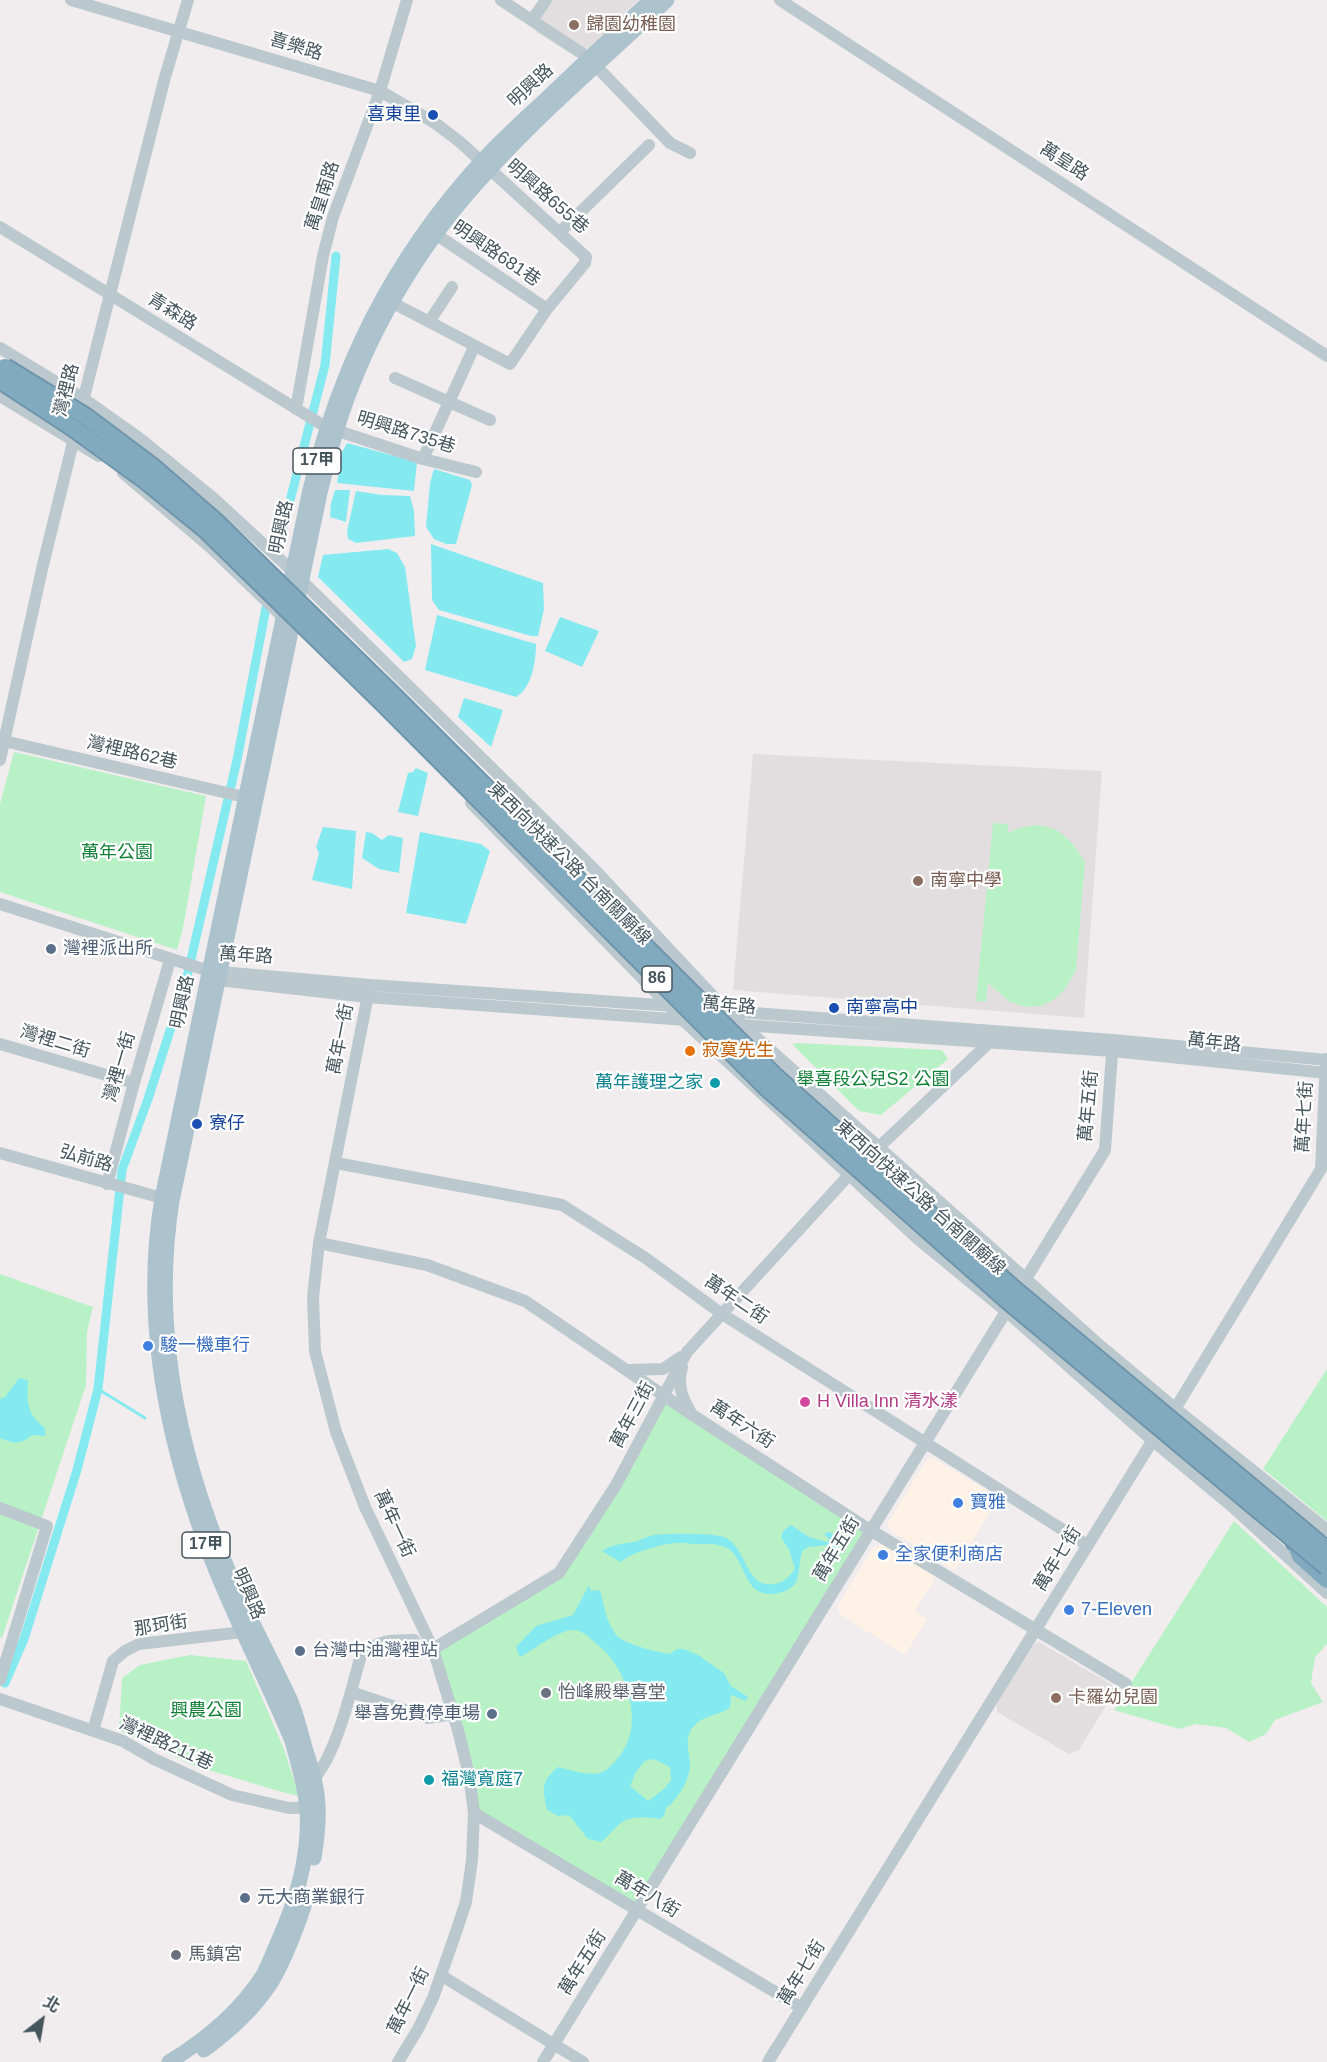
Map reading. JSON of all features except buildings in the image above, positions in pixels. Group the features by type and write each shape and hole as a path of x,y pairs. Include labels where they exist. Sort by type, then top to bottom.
{"highway":[{"name":"東西向快速公路 台南關廟線","path":"2,371 85,416 153,467 214,520 393,695 774,1076 1014,1289 1327,1550"},
{"name":"東西向快速公路 台南關廟線","path":"2,371 73,428 146,480 206,530 383,703 766,1087 1006,1300 1327,1567"},
{"path":"1287,1516 1313,1528 1327,1540"},
{"path":"1293,1538 1300,1556 1327,1580"}],"main road":[{"name":"明興路","path":"187,2062 221,2038 257,2001 272,1981 298,1924 306,1899 316,1844 309,1782 291,1701 212,1561 181,1472 162,1390 154,1318 154,1266 162,1198 246,798 288,622 309,494 329,428 362,337 383,296 431,231 485,166 593,62 651,0"},
{"name":"明興路","path":"593,62 667,0"},
{"name":"明興路","path":"329,428 431,231"},
{"name":"明興路","path":"211,972 170,1216 165,1267 165,1316 173,1390 192,1468 250,1632"},
{"name":"明興路","path":"169,2062 212,2032 231,2014 264,1974 288,1919 302,1875 312,1807"}],"street":[{"name":"喜樂路","path":"71,0 380,91 435,123 485,166"},
{"name":"灣裡路","path":"0,760 2,741 73,439 165,77 188,0"},
{"name":"萬皇南路","path":"297,409 323,256 333,217 380,91 407,0"},
{"path":"501,0 593,62 670,143 690,153"},
{"path":"532,20 546,0"},
{"name":"萬皇路","path":"780,0 1327,356"},
{"path":"560,232 649,145"},
{"name":"明興路655巷","path":"485,166 586,257 585,263 547,309"},
{"name":"青森路","path":"0,227 329,428"},
{"name":"明興路681巷","path":"431,231 547,309"},
{"path":"429,322 452,287"},
{"path":"393,303 510,364 547,309"},
{"path":"423,459 474,347"},
{"path":"0,348 84,399 139,438 212,497 297,577 595,870 727,1011 1025,1279 1176,1409 1327,1530"},
{"path":"395,378 490,420"},
{"path":"0,396 73,439 118,469 194,533 416,746 683,1020 918,1239 1006,1311 1152,1440 1235,1509 1327,1593"},
{"name":"明興路735巷","path":"329,428 423,459 476,472"},
{"name":"灣裡路62巷","path":"2,741 246,798"},
{"name":"萬年路","path":"0,904 211,972 369,991 744,1025 990,1042 1113,1046 1326,1060"},
{"name":"灣裡一街","path":"108,1184 134,1083 173,961"},
{"name":"萬年路","path":"369,991 670,1006 1000,1031 1326,1073"},
{"name":"萬年一街","path":"369,991 319,1243 313,1297 314,1338 317,1361 336,1432 365,1507 433,1649 469,1775 474,1813 472,1860 466,1902 442,1976 401,2061"},
{"path":"878,1148 1000,1031"},
{"name":"灣裡二街","path":"0,1044 55,1062 134,1083"},
{"name":"萬年五街","path":"543,2062 1105,1150 1113,1046"},
{"name":"萬年七街","path":"768,2062 1152,1440 1176,1409 1321,1169 1326,1060"},
{"name":"弘前路","path":"0,1153 162,1198"},
{"name":"萬年二街","path":"336,1163 562,1205 647,1259 722,1314 1087,1545"},
{"name":"萬年三街","path":"433,1649 559,1573 616,1485 687,1352 849,1175"},
{"name":"萬年六街","path":"319,1243 427,1265 525,1301 691,1414 870,1530 1126,1684"},
{"path":"626,1370 663,1369 687,1352"},
{"path":"687,1352 679,1378 680,1390 691,1414"},
{"path":"0,1508 47,1526 0,1680"},
{"name":"那珂街","path":"93,1731 113,1662 125,1651 139,1644 250,1632"},
{"path":"309,1782 328,1757 342,1724 361,1655 369,1646 397,1640 414,1640"},
{"path":"351,1692 428,1718 453,1714"},
{"name":"灣裡路211巷","path":"0,1699 123,1741 154,1759 232,1795 289,1808 312,1807"},
{"name":"萬年八街","path":"474,1813 802,2008"},
{"path":"442,1976 583,2062"}],"shaded area":[{"name":"歸園幼稚園","path":"552,0 638,0 578,58 536,32 539,19"},
{"name":"南寧中學","path":"753,754 1102,771 1084,1018 733,990"},
{"path":"931,1457 998,1497 955,1571 889,1529 888,1523 927,1459"},
{"path":"884,1545 936,1577 915,1611 927,1619 905,1655 841,1615 837,1607 873,1547"},
{"name":"卡羅幼兒園","path":"1039,1642 1112,1685 1114,1692 1079,1750 1069,1754 997,1712 997,1703 1034,1644"}],"green space":[{"name":"萬年公園","path":"14,752 206,796 183,928 177,950 0,892 0,804"},
{"path":"993,823 1008,824 1008,833 1033,826 1053,829 1070,841 1085,862 1076,970 1066,988 1055,999 1041,1006 1026,1007 1010,1002 988,983 986,1002 976,1001"},
{"name":"舉喜段公兒S2 公園","path":"792,1044 942,1050 948,1059 881,1115 859,1111"},
{"path":"0,1274 93,1307 87,1332 86,1385 2,1638 0,1637"},
{"path":"1327,1369 1327,1521 1263,1469"},
{"path":"664,1396 870,1530 637,1910 474,1813 433,1649 559,1573"},
{"path":"1234,1521 1327,1607 1327,1644 1315,1657 1311,1683 1323,1702 1275,1720 1266,1734 1249,1742 1226,1728 1196,1724 1179,1729 1114,1710"},
{"name":"興農公園","path":"190,1655 246,1661 284,1749 299,1796 192,1765 119,1730 122,1678 140,1665"}],"water":[{"path":"347,443 417,462 414,491 337,483 342,452"},
{"path":"434,469 470,480 472,485 456,544 446,544 434,539 426,527 430,483"},
{"path":"335,490 350,490 346,522 330,517"},
{"path":"356,491 410,496 414,511 415,536 356,543 348,539 347,531"},
{"path":"431,544 543,583 544,609 538,636 439,610 432,600"},
{"path":"388,549 397,553 405,567 416,646 412,659 404,662 318,577 323,555"},
{"path":"437,615 536,644 532,673 521,693 516,697 425,670"},
{"path":"560,617 599,631 582,667 545,651"},
{"path":"464,698 503,710 491,747 458,717"},
{"path":"416,768 428,773 418,816 398,812 408,773 413,772"},
{"path":"323,827 356,831 352,889 312,880 319,853 316,847"},
{"path":"366,832 382,840 389,835 403,838 399,873 379,869 362,858"},
{"path":"420,832 481,844 490,851 466,924 406,913"},
{"path":"19,1378 28,1380 29,1407 34,1417 45,1428 45,1436 32,1435 24,1441 13,1442 0,1438 0,1399 5,1397"},
{"path":"791,1525 809,1537 827,1542 830,1540 825,1533 829,1532 836,1536 836,1549 831,1553 828,1551 829,1545 809,1547 803,1550 798,1578 794,1585 773,1594 763,1593 750,1584 734,1554 720,1545 670,1544 640,1552 621,1562 602,1551 655,1535 719,1536 732,1542 757,1580 764,1584 774,1584 786,1579 795,1568 789,1550 781,1537 784,1530"},
{"path":"589,1585 591,1591 600,1590 609,1622 616,1634 624,1641 659,1652 670,1654 677,1649 684,1649 698,1655 724,1673 731,1686 748,1697 746,1701 731,1695 729,1708 694,1726 688,1740 690,1764 686,1783 666,1808 664,1816 659,1819 642,1817 626,1820 601,1842 588,1839 569,1815 558,1816 547,1810 544,1786 548,1777 558,1767 580,1773 594,1774 604,1771 625,1748 632,1723 629,1697 620,1672 609,1655 579,1631 561,1633 520,1657 516,1647 536,1626 573,1615","holes":["654,1759 670,1767 671,1780 665,1788 648,1801 630,1786 645,1761"]}],"waterway":[{"path":"277,551 325,365 336,256"},
{"path":"5,1683 24,1639 77,1470 98,1389 122,1170 148,1099 186,981 237,760 266,608"},
{"path":"98,1389 145,1418"}],"place":[{"name":"歸園幼稚園","path":"574,25"},
{"name":"喜東里","path":"433,115"},
{"name":"南寧中學","path":"918,881"},
{"name":"灣裡派出所","path":"51,949"},
{"name":"南寧高中","path":"834,1008"},
{"name":"寂寞先生","path":"690,1051"},
{"name":"萬年護理之家","path":"715,1083"},
{"name":"寮仔","path":"197,1124"},
{"name":"駿一機車行","path":"148,1346"},
{"name":"H Villa Inn 清水漾","path":"805,1402"},
{"name":"寶雅","path":"958,1503"},
{"name":"全家便利商店","path":"883,1555"},
{"name":"7-Eleven","path":"1069,1610"},
{"name":"台灣中油灣裡站","path":"300,1651"},
{"name":"怡峰殿舉喜堂","path":"546,1693"},
{"name":"卡羅幼兒園","path":"1056,1698"},
{"name":"舉喜免費停車場","path":"492,1714"},
{"name":"福灣寬庭7","path":"429,1780"},
{"name":"元大商業銀行","path":"245,1898"},
{"name":"馬鎮宮","path":"176,1955"}]}
